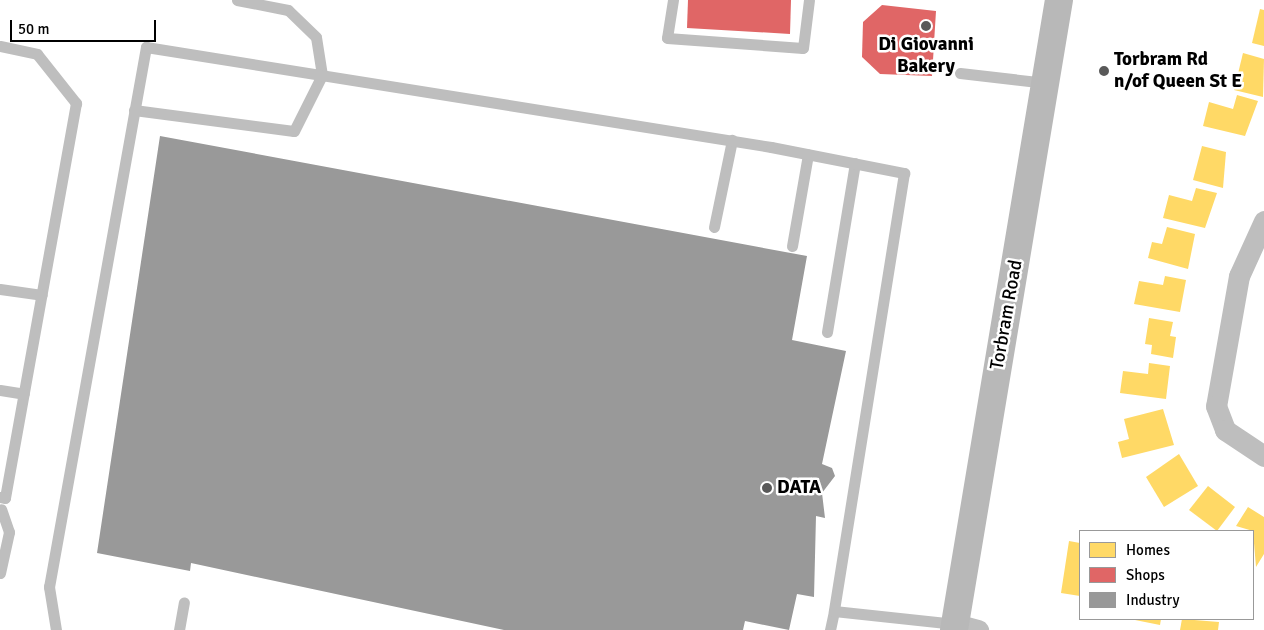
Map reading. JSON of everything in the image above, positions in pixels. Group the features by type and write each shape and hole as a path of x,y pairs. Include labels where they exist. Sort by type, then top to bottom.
{"main road":[{"name":"Torbram Road","path":"962,628 1059,0"}],"street":[{"path":"1264,221 1239,276 1216,406 1224,430 1264,456"}],"lane":[{"path":"134,110 294,131 322,75 316,37 288,10 237,0"},
{"path":"673,0 667,38 803,48 810,0"},
{"path":"0,46 37,54 76,104 24,394 2,497 1,510 9,532 0,573"},
{"path":"56,630 49,586 146,47 732,140 904,173 830,630"},
{"path":"960,73 1046,83"},
{"path":"714,227 732,140"},
{"path":"792,246 808,154"},
{"path":"827,332 855,163"},
{"path":"0,289 42,295"},
{"path":"0,390 24,394"},
{"path":"179,630 184,602"},
{"path":"834,611 962,628"}],"building: Homes":[{"path":"1260,9 1264,10 1264,46 1252,43"},
{"path":"1243,53 1264,59 1263,97 1234,90"},
{"path":"1237,95 1258,101 1245,136 1203,126 1209,102 1233,109"},
{"path":"1202,146 1226,152 1223,188 1193,180"},
{"path":"1196,188 1217,193 1205,228 1163,218 1169,195 1192,201"},
{"path":"1167,227 1195,234 1188,269 1148,258 1152,242 1162,244"},
{"path":"1165,276 1186,280 1180,312 1134,304 1139,281 1163,285"},
{"path":"1149,318 1173,322 1170,336 1176,337 1173,358 1151,354 1152,345 1145,344"},
{"path":"1149,363 1170,366 1166,399 1120,393 1123,371 1148,374"},
{"path":"1163,409 1174,445 1122,458 1118,442 1129,439 1124,419"},
{"path":"1179,454 1198,486 1164,507 1146,477"},
{"path":"1208,486 1235,507 1218,530 1189,510"},
{"path":"1248,507 1264,517 1264,554 1256,567 1254,530 1236,526"},
{"path":"1069,541 1079,543 1079,596 1061,593"},
{"path":"1135,620 1161,620 1160,625"},
{"path":"1182,620 1219,622 1218,630 1180,630"}],"building: Shops":[{"path":"688,0 791,0 790,34 687,28"},
{"path":"882,5 936,11 932,76 880,74 862,57 863,22"}],"building: Industry":[{"path":"160,136 807,256 792,340 846,351 822,464 832,468 835,476 822,493 825,518 816,516 814,597 797,594 789,630 745,621 743,630 504,630 191,563 190,571 97,553"}],"place":[{"name":"Di Giovanni Bakery","path":"926,26"},
{"name":"Torbram Rd n/of Queen St E","path":"1104,71"},
{"name":"DATA","path":"767,488"}]}
